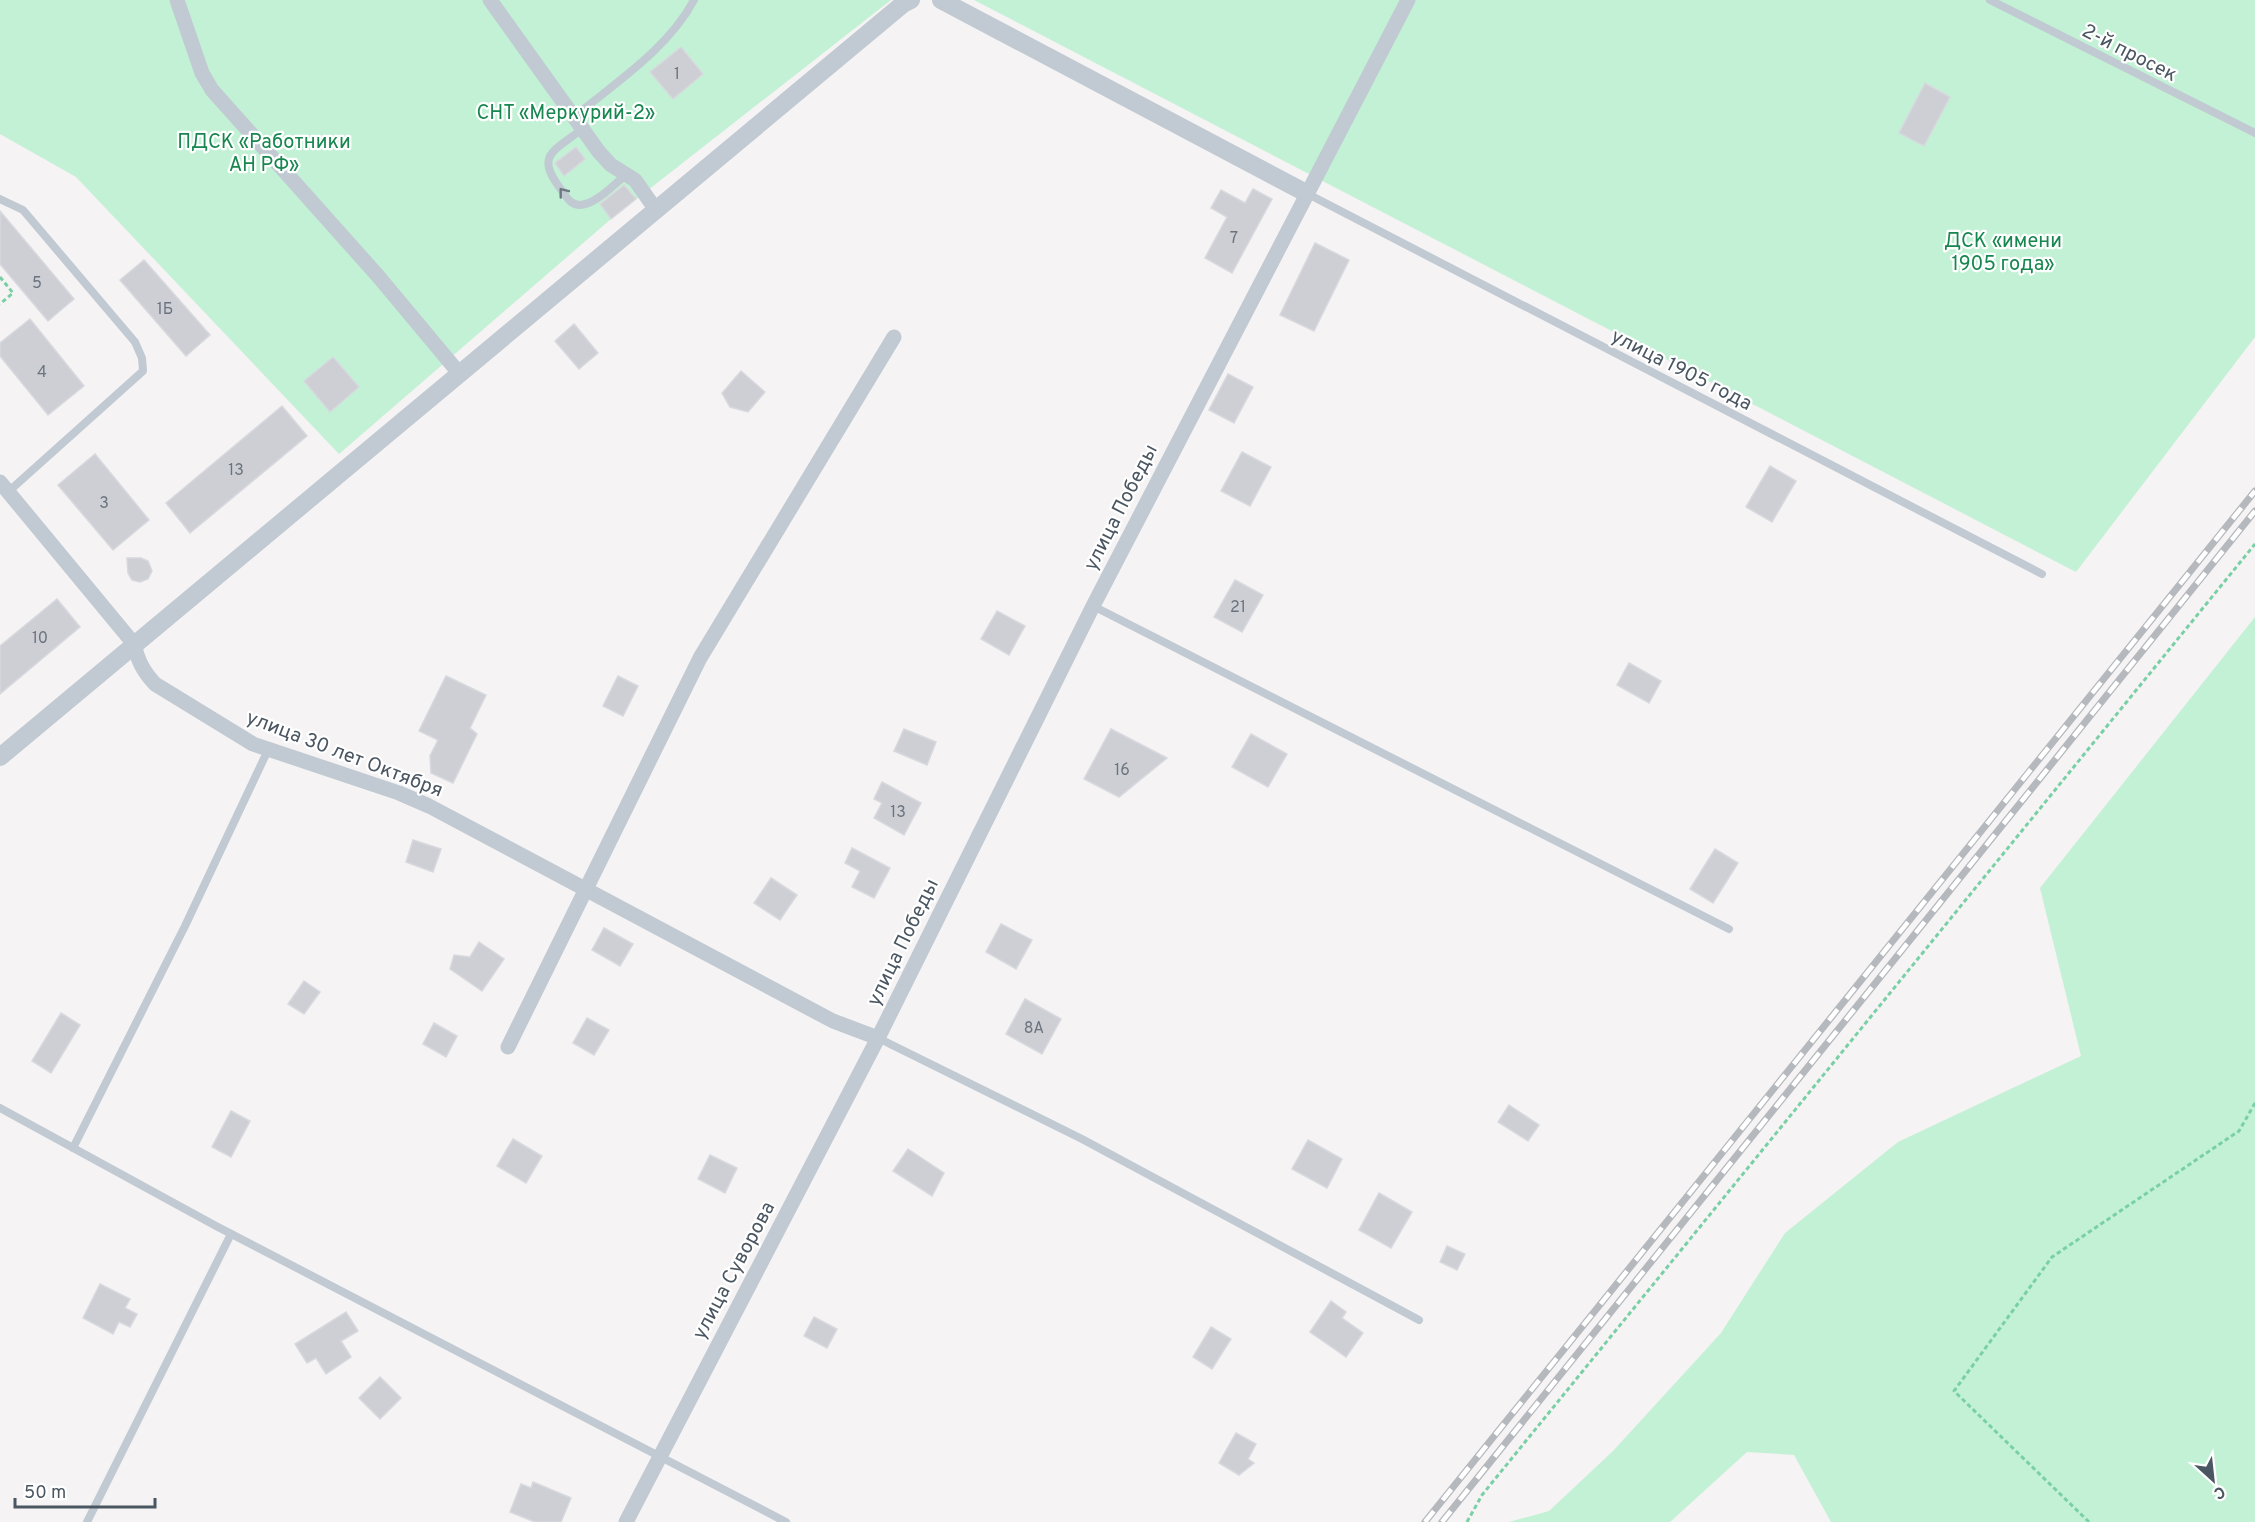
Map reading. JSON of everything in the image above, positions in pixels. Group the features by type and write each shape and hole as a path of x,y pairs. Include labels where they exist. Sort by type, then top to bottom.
{"street":[{"path":"177,0 202,73 212,90 378,276 459,373"},
{"path":"490,0 610,165 627,174 656,210"},
{"path":"0,757 903,4 911,0"},
{"path":"941,0 1306,193"},
{"name":"улица Победы","path":"878,1038 1093,606 1408,0"},
{"path":"508,1047 700,658 894,337"},
{"name":"улица 30 лет Октября","path":"4,487 134,644 139,664 155,684 231,732 268,750 409,797 586,887 702,953 833,1021 878,1038"},
{"name":"улица Суворова","path":"626,1522 878,1038"}],"lane":[{"path":"627,174 593,201 580,205 571,203 550,176 546,165 549,157 578,123 667,37 694,0"},
{"name":"2-й просек","path":"1990,0 2255,133"},
{"name":"улица 1905 года","path":"1306,193 2042,574"},
{"path":"0,199 23,210 135,342 142,358 143,371 4,487"},
{"path":"1093,606 1729,929"},
{"path":"73,1148 184,926 268,750"},
{"path":"878,1038 1092,1145 1419,1320"},
{"path":"0,1108 231,1234 786,1522"},
{"path":"87,1522 231,1234"}],"path":[{"path":"0,277 13,293 0,304"},
{"path":"1467,1522 1482,1495 2255,544"},
{"path":"2089,1522 1954,1391 2052,1257 2239,1131 2255,1103"}],"green space":[{"name":"ПДСК «Работники АН РФ»","path":"0,0 891,0 611,219 339,454 76,177 0,134"},
{"name":"ДСК «имени 1905 года»","path":"974,0 2255,0 2255,337 2076,572"},
{"path":"2255,617 2255,1522 1831,1522 1794,1455 1747,1452 1670,1522 1509,1522 1549,1511 1613,1451 1721,1333 1785,1233 1898,1142 2081,1056 2040,888"}],"building":[{"path":"681,47 703,74 673,99 650,72"},
{"path":"1925,83 1950,97 1924,146 1899,133"},
{"path":"576,147 585,159 564,176 555,163"},
{"path":"624,185 636,199 611,219 600,204"},
{"path":"1253,189 1272,199 1232,273 1205,258 1227,217 1211,208 1221,190 1245,203"},
{"path":"0,211 74,299 48,321 0,264"},
{"path":"1315,243 1349,260 1314,331 1280,315"},
{"path":"144,260 210,335 186,356 120,280"},
{"path":"30,319 84,386 48,415 0,356 0,343"},
{"path":"574,324 598,353 579,369 555,341"},
{"path":"333,357 359,387 330,412 304,381"},
{"path":"741,371 765,392 748,412 730,407 722,393"},
{"path":"1228,374 1253,387 1234,423 1209,410"},
{"path":"282,406 307,436 190,533 166,503"},
{"path":"1242,452 1271,467 1250,506 1221,491"},
{"path":"95,454 149,520 113,550 58,485"},
{"path":"1770,466 1796,481 1772,522 1746,507"},
{"path":"127,558 141,558 148,561 152,571 148,579 140,582 132,580 128,573"},
{"path":"1235,580 1263,595 1242,632 1214,617"},
{"path":"57,599 80,627 0,694 0,646"},
{"path":"997,611 1025,626 1009,655 981,639"},
{"path":"1629,663 1661,681 1649,703 1617,685"},
{"path":"446,676 486,695 470,728 477,734 453,783 431,773 430,756 438,740 419,731"},
{"path":"618,676 638,686 623,716 603,706"},
{"path":"904,729 936,742 927,765 894,751"},
{"path":"1111,729 1167,758 1119,797 1084,779"},
{"path":"1251,734 1287,754 1268,787 1232,767"},
{"path":"882,782 921,803 904,835 874,818 882,803 874,799"},
{"path":"413,840 441,849 433,872 406,862"},
{"path":"852,848 890,868 874,898 852,887 860,871 845,863"},
{"path":"1715,849 1738,863 1713,903 1690,889"},
{"path":"771,878 797,895 780,920 754,903"},
{"path":"1001,924 1032,940 1016,969 986,952"},
{"path":"604,928 633,944 620,966 592,950"},
{"path":"479,942 504,959 482,991 450,969 454,955 470,957"},
{"path":"304,981 320,992 304,1014 288,1004"},
{"path":"1025,999 1061,1019 1042,1054 1006,1034"},
{"path":"61,1013 80,1025 51,1073 32,1061"},
{"path":"587,1018 609,1030 594,1055 573,1043"},
{"path":"434,1023 457,1036 446,1057 423,1044"},
{"path":"1509,1105 1539,1125 1528,1141 1498,1122"},
{"path":"231,1111 250,1121 231,1157 212,1147"},
{"path":"513,1139 542,1156 526,1183 497,1166"},
{"path":"1308,1140 1342,1159 1327,1188 1292,1169"},
{"path":"908,1149 944,1173 932,1196 893,1171"},
{"path":"710,1155 737,1168 725,1193 698,1179"},
{"path":"1379,1193 1412,1212 1391,1248 1359,1230"},
{"path":"1447,1246 1465,1254 1457,1270 1440,1262"},
{"path":"100,1284 130,1299 125,1308 137,1314 130,1327 119,1322 113,1334 83,1318"},
{"path":"1331,1301 1346,1312 1342,1318 1363,1333 1346,1357 1310,1332"},
{"path":"346,1312 358,1331 341,1341 351,1357 326,1374 316,1358 307,1363 295,1344"},
{"path":"814,1317 837,1329 827,1348 804,1336"},
{"path":"1211,1327 1231,1339 1212,1369 1193,1357"},
{"path":"380,1377 401,1398 380,1419 359,1398"},
{"path":"1236,1433 1256,1444 1248,1459 1254,1463 1239,1475 1219,1463"},
{"path":"533,1482 571,1498 561,1522 535,1522 510,1512 521,1484 531,1488"}],"railway":[{"path":"1425,1522 2255,491"},
{"path":"1442,1522 2255,511"}],"park label":[{"name":"СНТ «Меркурий-2»","path":"566,112"}]}
